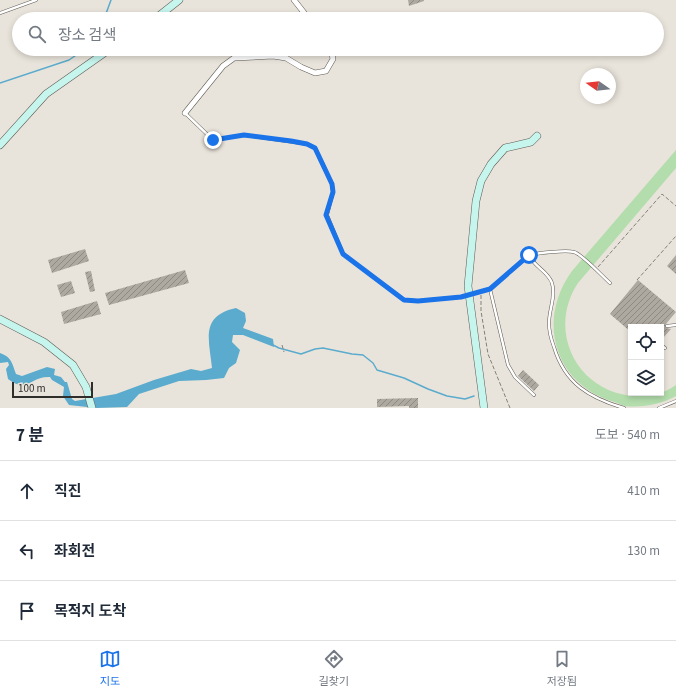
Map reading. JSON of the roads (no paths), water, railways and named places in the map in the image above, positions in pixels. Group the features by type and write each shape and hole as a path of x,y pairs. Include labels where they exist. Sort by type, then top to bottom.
{"street":[{"path":"163,12 178,0"},
{"path":"294,0 303,12"},
{"path":"0,145 46,94 100,56"},
{"path":"185,112 223,66 234,58 273,56 286,58 315,73 326,71 333,59 332,56"},
{"path":"484,408 468,286 476,201 481,181 491,164 505,148 531,142 537,136"},
{"path":"0,319 44,342 73,365 86,387 92,408"}],"lane":[{"path":"0,13 36,0"},
{"path":"185,112 213,140 244,135 291,141 307,144 315,148 332,184 333,192 326,215 343,254 404,300 418,301 461,297 490,289 529,255 572,252 583,258 610,283"},
{"path":"529,255 532,262 546,273 551,281 554,292 549,324 555,351 563,369 575,384 584,391 603,401 624,408"},
{"path":"490,289 508,365 515,377 534,395"},
{"path":"667,326 676,324"},
{"path":"659,408 676,401"}],"water":[{"path":"236,308 245,313 246,321 243,328 273,339 274,347 243,335 233,335 232,342 240,350 236,363 229,368 224,378 179,381 139,394 127,407 96,408 69,405 63,396 64,387 52,380 50,377 43,377 25,385 20,385 8,379 6,369 9,365 8,362 0,363 0,353 9,359 16,374 22,376 47,367 55,369 54,375 61,377 65,382 67,382 72,399 75,401 116,394 154,380 191,369 201,371 212,368 209,348 209,330 217,317"}],"waterway":[{"path":"107,12 111,0"},
{"path":"0,83 69,60 75,56"},
{"path":"273,345 301,354 323,348 363,355 373,363 377,370 404,378 428,389 447,396 465,399 474,396"}]}
